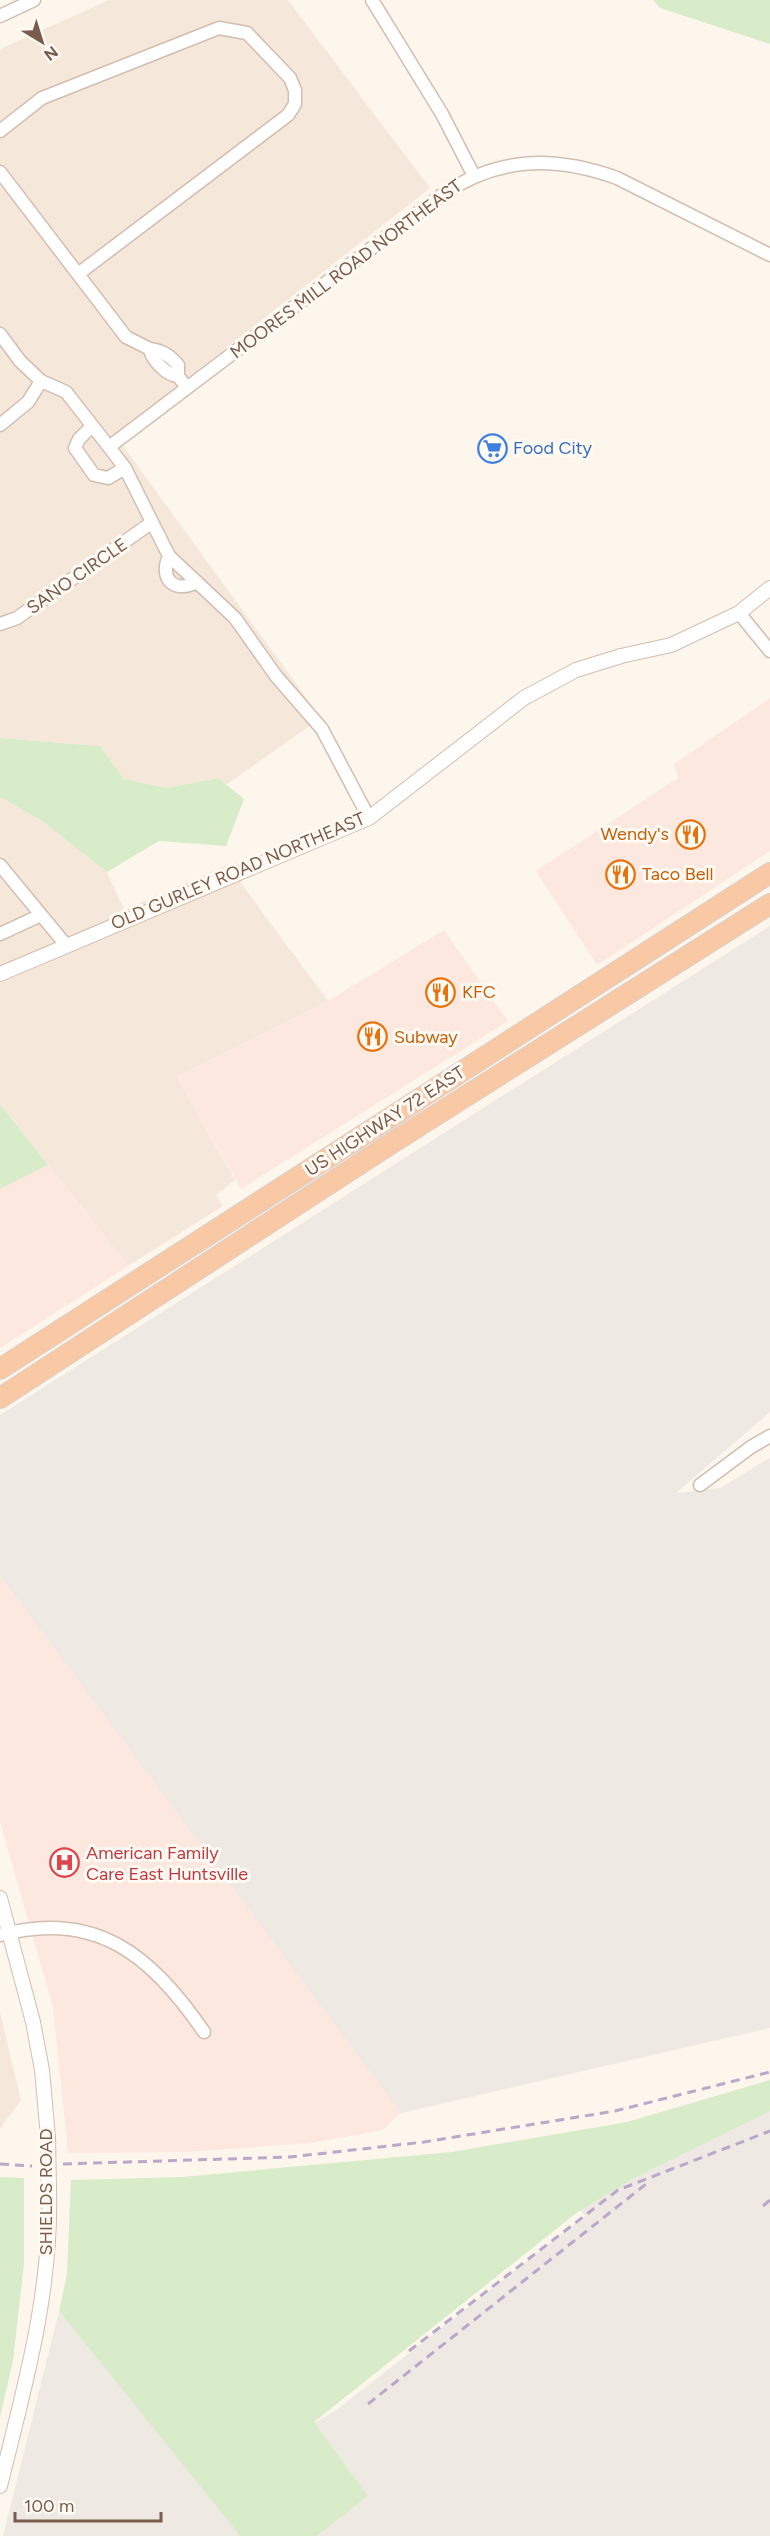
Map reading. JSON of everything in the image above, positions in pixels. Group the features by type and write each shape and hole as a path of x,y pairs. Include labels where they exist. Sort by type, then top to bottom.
{"highway":[{"name":"US HIGHWAY 72 EAST","path":"0,1369 770,873"},
{"name":"US HIGHWAY 72 EAST","path":"0,1398 395,1141 770,904"}],"street":[{"path":"0,16 34,0"},
{"path":"372,0 442,114 474,176"},
{"path":"0,131 42,98 219,28 248,33 290,78 295,90 295,104 288,115 78,274"},
{"name":"MOORES MILL ROAD NORTHEAST","path":"109,447 443,194 474,176 536,161 570,164 590,169 617,178 770,255"},
{"path":"0,172 126,337 150,349 162,351 171,357 178,365 178,376 187,388"},
{"path":"0,334 20,361 41,381 66,392 109,447 125,468 169,556 165,567 167,577 178,587 185,588 197,582 235,618 276,676 322,729 369,818"},
{"path":"0,425 28,402 41,381"},
{"path":"92,426 79,439 75,448 94,475 108,478 125,468"},
{"name":"SANO CIRCLE","path":"0,624 16,618 151,523"},
{"name":"OLD GURLEY ROAD NORTHEAST","path":"0,974 369,818 524,698 576,670 621,656 671,645 739,613 770,588"},
{"path":"739,613 770,651"},
{"path":"0,865 66,945"},
{"path":"0,934 41,915"},
{"path":"700,1485 751,1446 770,1436"},
{"name":"SHIELDS ROAD","path":"0,1898 4,1934 33,2022 42,2070 48,2137 49,2190 48,2248 36,2337 25,2392 0,2486"},
{"path":"4,1934 41,1927 65,1929 84,1932 124,1947 164,1978 204,2032"}],"shaded area":[{"path":"109,0 288,0 430,188 115,435 321,718 226,785 217,778 166,788 124,779 100,746 0,738 0,49"},
{"path":"770,698 770,851 597,965 536,871 678,778 674,764"},
{"path":"0,797 42,821 107,872 124,910 231,863 241,883 328,1001 177,1077 235,1180 216,1195 223,1206 128,1266 0,1104"},
{"path":"770,926 770,1412 676,1493 720,1488 770,1458 770,2028 401,2113 0,1576 0,1415"},
{"path":"444,930 508,1021 241,1189 177,1077 328,1001"},
{"path":"48,1165 128,1266 0,1348 0,1189"},
{"path":"0,1576 401,2112 383,2130 310,2143 186,2152 68,2153 53,2007 0,1822"},
{"path":"0,2013 21,2100 0,2129"},
{"path":"770,2104 770,2536 317,2536 368,2496 314,2423 335,2411 585,2216 546,2165"},
{"path":"59,2311 240,2536 3,2536"}],"green space":[{"path":"653,0 770,0 770,44 660,8"},
{"path":"0,738 100,746 124,779 166,788 218,778 244,799 226,846 159,841 107,872 42,821 0,797"},
{"path":"0,1104 48,1165 0,1189"},
{"path":"770,2080 770,2111 632,2179 575,2214 314,2422 368,2496 317,2536 240,2536 59,2311 67,2274 71,2180 182,2177 452,2152 627,2122"},
{"path":"0,2177 24,2178 24,2263 13,2361 0,2417"}],"railway":[{"path":"63,2164 290,2157 424,2142 615,2111 770,2072"},
{"path":"409,2351 618,2190 770,2131"},
{"path":"0,2164 32,2166"},
{"path":"368,2404 646,2184"},
{"path":"763,2206 770,2200"}],"place":[{"name":"Food City","path":"492,448"},
{"name":"Wendy's","path":"690,834"},
{"name":"Taco Bell","path":"621,874"},
{"name":"KFC","path":"441,992"},
{"name":"Subway","path":"373,1037"},
{"name":"American Family Care East Huntsville","path":"65,1863"}]}
